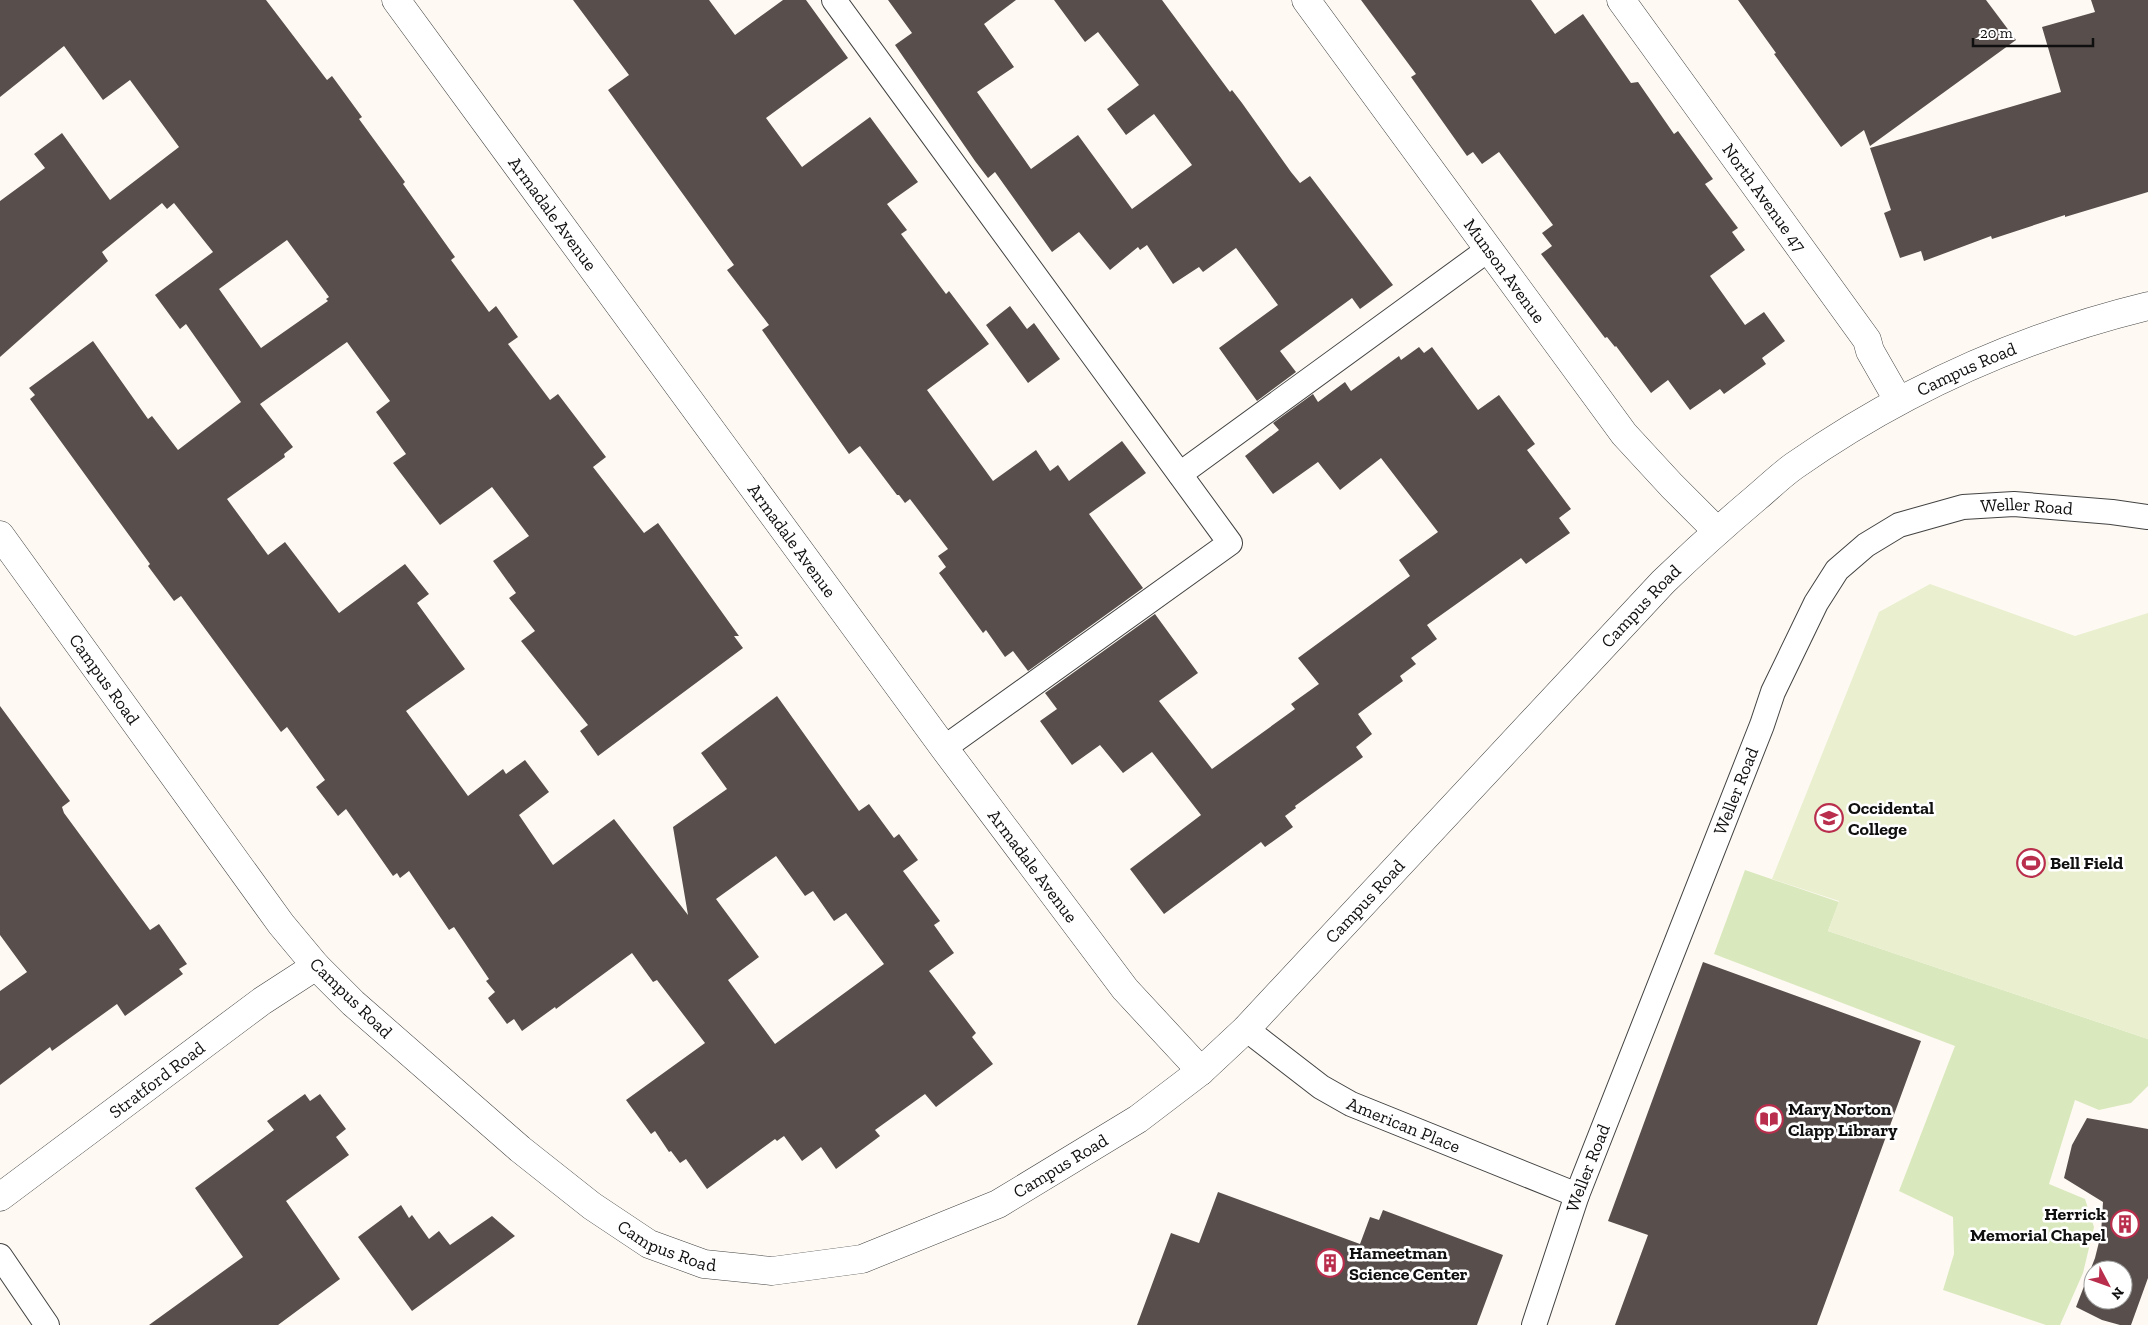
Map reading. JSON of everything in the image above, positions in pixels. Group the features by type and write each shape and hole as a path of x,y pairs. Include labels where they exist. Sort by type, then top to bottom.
{"street":[{"name":"Armadale Avenue","path":"396,0 944,748 1125,989 1201,1071"},
{"name":"Munson Avenue","path":"1306,0 1624,434 1717,531"},
{"name":"North Avenue 47","path":"1621,0 1867,340 1870,351 1898,400"},
{"name":"Campus Road","path":"0,535 281,924 316,966 353,1003 512,1143 592,1206 649,1244 704,1264 772,1271 862,1259 998,1204 1138,1119 1201,1071 1246,1029 1663,582 1717,531 1793,467 1898,400 2015,347 2110,315 2148,306"},
{"name":"Stratford Road","path":"0,1197 262,1001 316,966"}],"lane":[{"path":"834,0 1230,543 944,748"},
{"path":"1180,474 1489,249"},
{"name":"Weller Road","path":"1534,1325 1577,1195 1773,692 1816,604 1837,570 1866,545 1900,525 1963,507 2014,504 2112,512 2148,517"},
{"name":"American Place","path":"1246,1029 1321,1087 1351,1104 1577,1195"},
{"path":"0,1256 47,1325"}],"green space":[{"path":"1930,584 2075,636 2148,613 2148,1039 1828,931 1839,901 1772,879 1879,612"},
{"path":"1745,870 1839,902 1828,931 2148,1039 2148,1086 2131,1103 2099,1110 2075,1100 2049,1184 2085,1199 2094,1227 2086,1260 2083,1260 2083,1273 2060,1325 2046,1325 1943,1290 1954,1254 1953,1217 1899,1191 1955,1046 1714,954"}],"building":[{"path":"0,0 266,0 327,80 332,76 362,117 359,119 405,182 403,184 455,257 451,260 489,312 496,306 518,337 508,344 550,400 558,394 606,457 593,467 644,533 658,523 739,636 734,636 743,648 598,756 580,731 588,725 521,641 535,631 509,598 516,593 493,561 529,536 492,487 440,525 393,463 406,454 376,412 390,401 347,342 260,404 293,447 284,454 285,457 227,499 268,555 285,542 339,613 405,564 429,594 417,603 465,669 406,711 468,796 503,769 506,774 525,760 549,792 519,815 553,865 614,819 688,915 673,827 727,789 701,753 777,696 859,811 869,804 894,838 899,834 918,860 903,871 940,921 934,925 954,953 929,971 976,1033 972,1037 993,1064 936,1107 925,1094 875,1130 880,1136 836,1169 821,1147 802,1161 784,1136 777,1141 775,1139 707,1189 686,1159 680,1163 671,1151 669,1152 655,1131 651,1134 626,1100 705,1043 657,980 653,982 632,953 556,1009 555,1007 522,1031 514,1019 507,1024 488,998 495,992 486,981 489,979 454,927 449,930 409,871 400,878 397,873 393,876 346,809 338,816 316,787 325,780 287,727 281,732 181,596 174,601 148,566 150,564 30,399 35,395 29,388 93,341 148,419 152,416 178,450 241,402 186,324 180,329 155,295 213,252 174,203 167,209 162,203 102,252 108,261 0,357 0,201 45,168 34,154 62,133 110,200 179,147 130,80 103,100 64,46 0,97","holes":["287,240 329,297 326,299 328,301 261,348 219,289","776,856 805,896 813,891 834,921 846,913 884,964 775,1044 728,980 759,957 716,899"]},
{"path":"573,0 709,0 735,35 783,0 806,0 848,58 766,118 802,167 870,117 918,182 887,204 907,230 901,234 946,294 949,291 989,344 927,390 993,481 1036,450 1050,471 1058,465 1069,481 1122,441 1146,473 1089,514 1143,588 1028,671 1013,651 1005,657 986,630 983,633 939,573 946,567 938,556 948,549 910,499 905,503 897,495 860,446 849,454 762,330 769,325 727,270 734,265 608,90 629,75"},
{"path":"888,0 1016,0 984,24 1014,67 977,92 1031,169 1078,135 1132,209 1192,165 1154,114 1126,135 1107,109 1139,85 1098,32 1085,42 1054,0 1162,0 1230,92 1232,90 1242,103 1291,172 1300,183 1310,176 1393,285 1360,309 1352,298 1280,351 1296,372 1257,401 1219,348 1278,305 1236,248 1203,272 1199,267 1173,284 1147,245 1140,250 1138,247 1110,270 1079,232 1052,252 995,172 988,178 975,161 895,45 912,33"},
{"path":"1361,0 1531,0 1555,34 1583,14 1631,83 1638,82 1674,134 1678,131 1713,179 1705,184 1738,228 1732,232 1745,250 1710,276 1745,325 1764,312 1785,341 1762,358 1766,364 1724,394 1720,389 1690,410 1668,380 1651,393 1616,346 1607,337 1605,338 1541,254 1552,246 1542,233 1553,225 1499,152 1482,164 1473,152 1467,156 1411,77 1416,74"},
{"path":"1738,0 1986,0 2016,40 1870,146 1864,130 1841,147 1774,54 1776,53"},
{"path":"2091,0 2148,0 2148,192 2065,217 2065,215 1992,239 1991,236 1924,261 1921,251 1900,258 1884,213 1891,210 1870,148 2061,92 2042,27 2095,12"},
{"path":"1010,306 1027,329 1034,323 1060,359 1028,383 986,325"},
{"path":"1419,347 1424,353 1432,347 1478,410 1499,395 1535,444 1527,450 1571,509 1559,518 1570,533 1526,564 1521,558 1427,625 1437,639 1411,658 1416,664 1400,676 1403,681 1358,714 1372,734 1356,747 1363,757 1295,806 1296,808 1285,816 1293,827 1265,847 1261,842 1164,914 1130,869 1201,815 1152,752 1123,773 1100,745 1072,765 1040,721 1057,709 1045,693 1155,614 1198,673 1159,701 1212,769 1295,709 1291,704 1319,684 1298,658 1410,576 1399,560 1438,532 1381,458 1340,490 1318,462 1273,494 1245,456 1279,430 1273,423 1313,394 1318,402 1345,382 1351,391 1399,356 1401,360"},
{"path":"0,706 70,801 62,807 64,813 150,930 159,924 187,964 179,969 183,974 125,1016 117,1004 52,1051 50,1047 0,1085 0,991 27,972 0,935"},
{"name":"Mary Norton Clapp Library","path":"1703,962 1921,1041 1817,1325 1615,1325 1648,1235 1608,1221"},
{"path":"305,1094 310,1101 320,1094 346,1129 336,1137 349,1155 286,1201 340,1279 278,1325 149,1325 243,1257 195,1188 274,1130 267,1121"},
{"name":"Herrick Memorial Chapel","path":"2087,1118 2148,1129 2148,1278 2131,1325 2120,1325 2102,1320 2076,1307 2083,1289 2083,1310 2133,1310 2133,1260 2094,1260 2101,1234 2103,1202 2064,1178 2072,1145"},
{"name":"Hameetman Science Center","path":"1218,1192 1360,1244 1370,1217 1379,1220 1383,1210 1503,1255 1477,1325 1137,1325 1171,1233 1199,1243"},
{"path":"401,1205 409,1218 412,1215 429,1239 439,1231 450,1245 492,1216 515,1236 412,1311 358,1237"}],"place":[{"name":"Occidental College","path":"1829,818"},
{"name":"Bell Field","path":"2031,863"},
{"name":"Mary Norton Clapp Library","path":"1769,1119"},
{"name":"Herrick Memorial Chapel","path":"2125,1224"},
{"name":"Hameetman Science Center","path":"1330,1263"}]}
